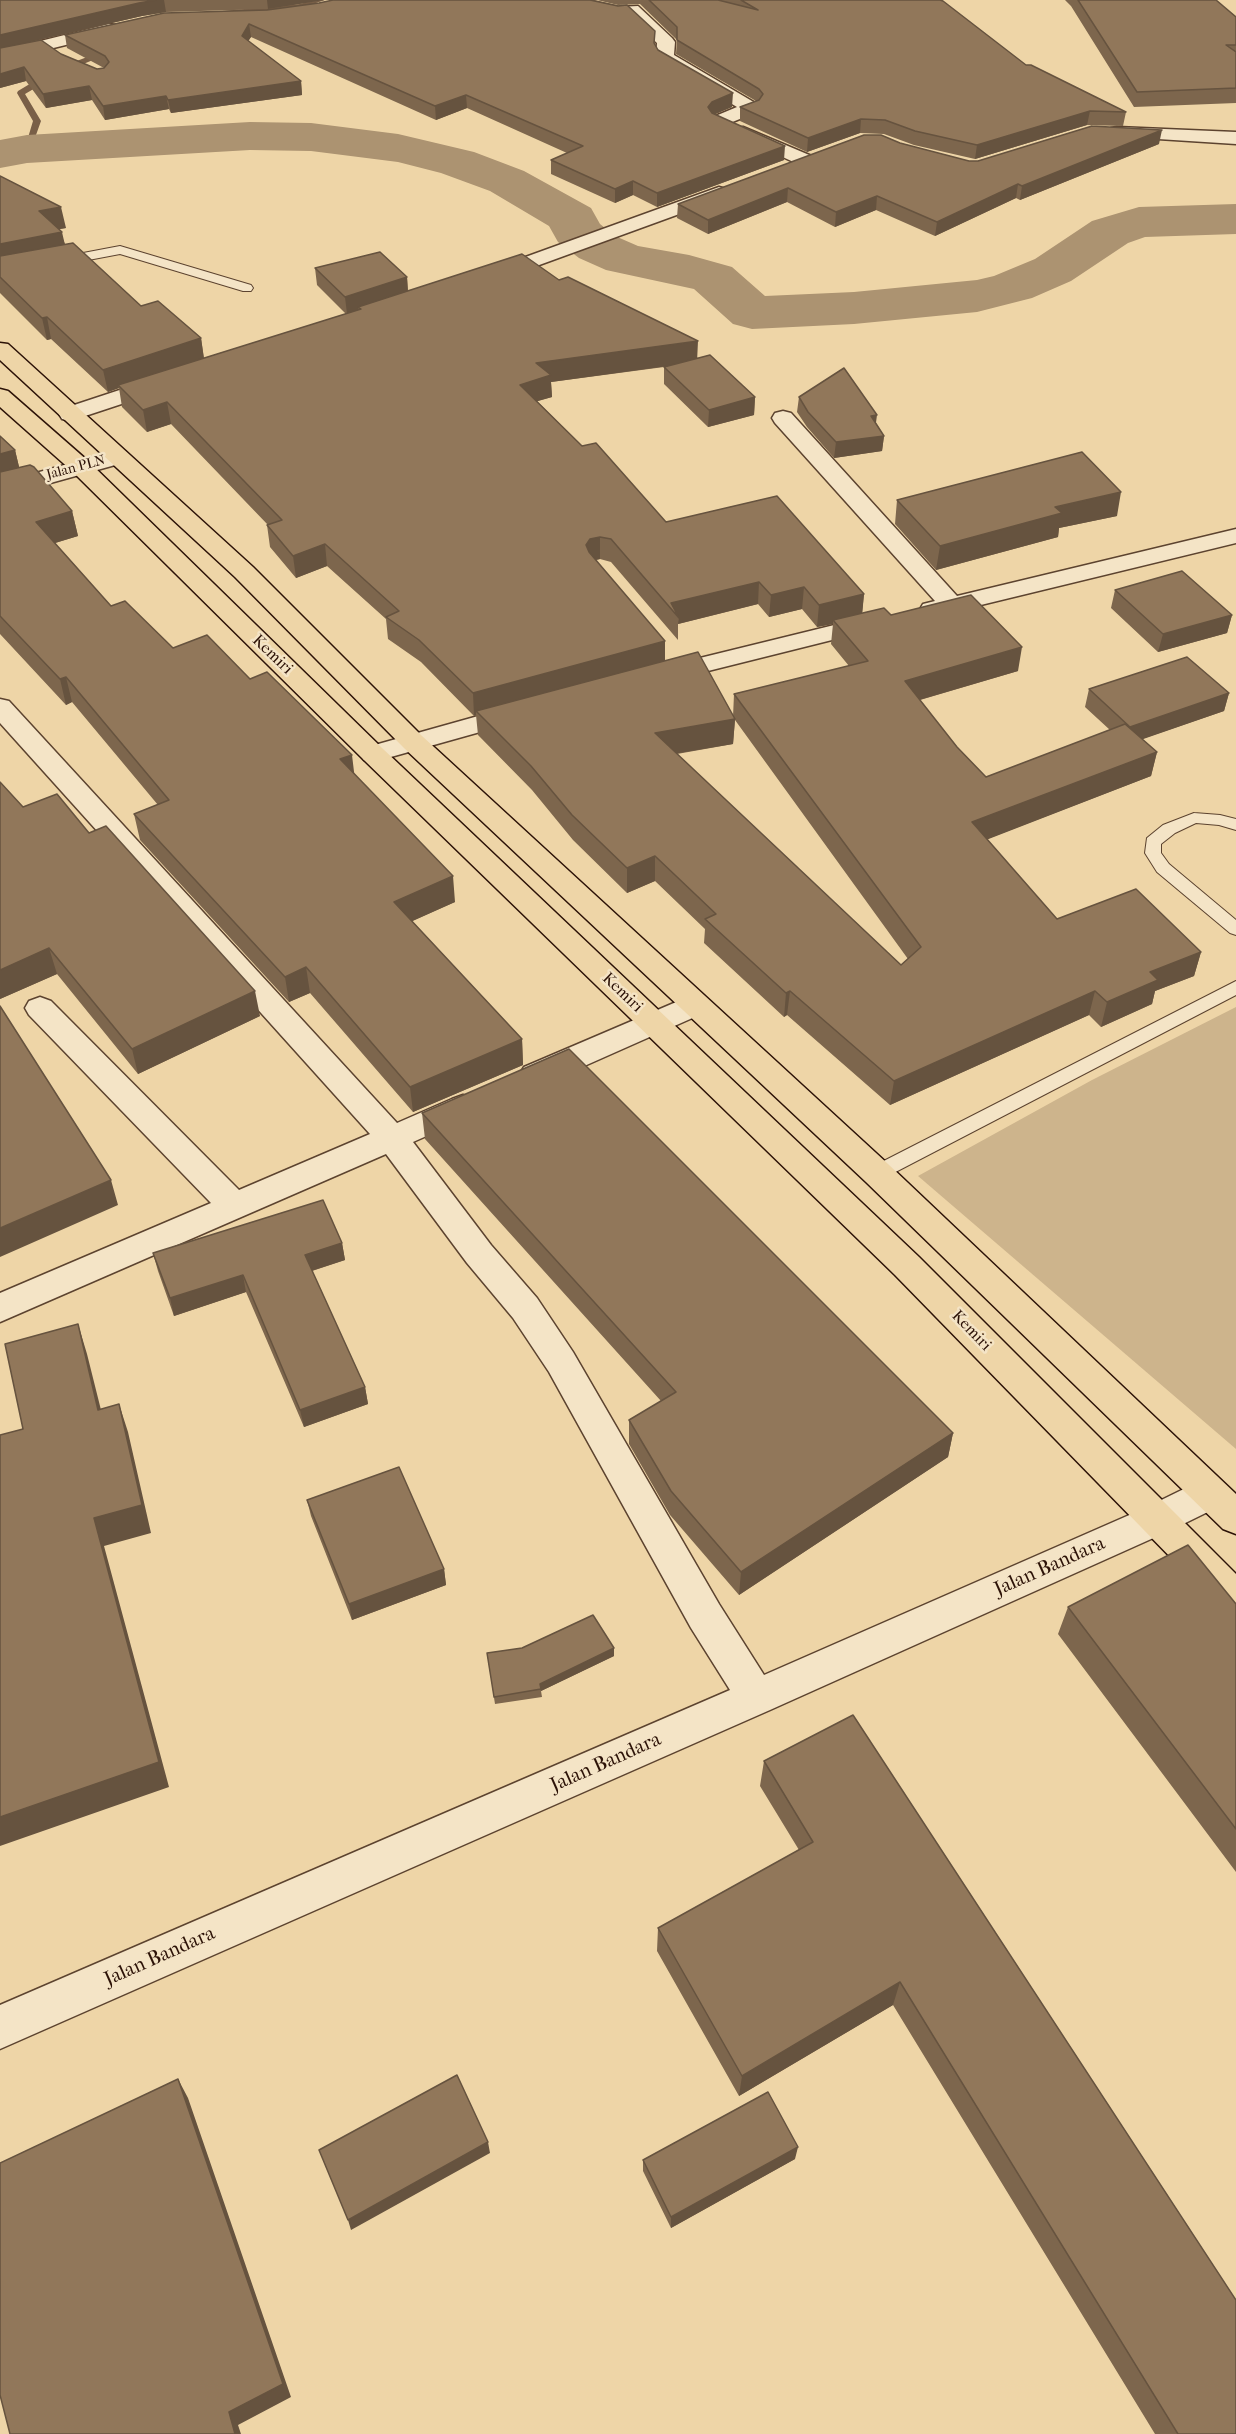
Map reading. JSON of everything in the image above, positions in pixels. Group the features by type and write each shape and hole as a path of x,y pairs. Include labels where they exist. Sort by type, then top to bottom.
{"highway":[{"path":"0,348 244,572 414,742 877,1173 1236,1518"},
{"name":"Kemiri","path":"0,396 80,466 373,754 907,1266 1236,1599"}],"street":[{"path":"565,0 618,12 632,10 666,42 666,57 751,108 719,121 807,161"},
{"path":"0,40 8,54 124,26"},
{"path":"46,45 63,56"},
{"path":"1101,131 1236,138"},
{"path":"779,172 828,153"},
{"path":"466,284 546,258 738,186"},
{"path":"70,414 183,376"},
{"path":"783,418 952,604"},
{"name":"Jalan PLN","path":"0,490 118,457"},
{"path":"635,681 679,661 903,616 1236,536"},
{"path":"373,754 544,706"},
{"path":"0,707 392,1138 479,1254 525,1308 561,1362 705,1616 756,1697"},
{"path":"0,1308 695,1005"},
{"path":"40,1008 234,1206"},
{"name":"Jalan Bandara","path":"0,2026 756,1697 1156,1520 1209,1494"}],"lane":[{"path":"55,263 120,250 247,288"},
{"path":"1236,825 1221,820 1194,818 1169,829 1153,842 1153,853 1162,868 1236,929"},
{"path":"877,1173 1236,987"}],"shaded area":[{"path":"1236,1007 1236,1449 918,1176 1092,1080"}],"building":[{"path":"0,0 156,0 0,35"},
{"path":"333,0 590,0 618,6 627,5 655,31 654,43 658,50 733,93 712,102 708,107 712,113 785,146 657,193 633,181 615,189 551,160 583,146 466,95 435,106 249,24 242,36 301,81 168,100 166,96 103,106 89,86 43,94 24,67 0,74 0,48 41,40 61,54 97,69 104,68 109,62 105,56 65,35 164,13 267,10"},
{"path":"649,0 718,0 758,10 741,0 940,0 1026,65 1031,65 1126,112 1090,111 977,145 915,131 885,120 861,119 808,138 740,107 759,100 763,94 759,89 677,40 677,27"},
{"path":"1078,0 1216,0 1236,17 1236,45 1226,45 1236,52 1236,88 1137,92"},
{"path":"1092,126 1162,130 1022,186 1018,184 937,222 877,196 836,212 788,188 708,220 678,204 864,135 881,135 900,143 969,161 978,161"},
{"path":"0,176 61,207 39,211 62,232 0,244"},
{"path":"73,243 141,306 158,301 201,338 103,370 47,317 42,318 0,277 0,256"},
{"path":"380,252 407,277 345,297 315,268"},
{"path":"522,254 559,280 568,277 698,341 536,363 551,375 520,385 582,446 596,443 666,522 777,496 864,594 819,605 804,587 771,595 759,582 671,603 679,618 611,539 600,537 590,539 586,545 589,552 665,641 473,693 419,640 386,617 399,611 325,544 293,556 267,525 282,520 167,402 143,410 118,385 361,309 358,307"},
{"path":"710,355 755,397 709,410 664,367"},
{"path":"844,368 877,415 871,416 884,436 836,442 808,412 799,397"},
{"path":"0,436 15,450 0,454"},
{"path":"1082,452 1121,492 1055,507 1062,513 940,546 897,500"},
{"path":"30,465 72,511 36,522 111,606 125,601 173,648 207,635 250,679 267,672 352,755 340,759 453,876 394,902 522,1039 410,1087 306,967 285,977 134,814 169,800 66,677 60,679 0,616 0,472"},
{"path":"1182,571 1232,615 1163,634 1115,590"},
{"path":"971,595 1022,647 905,681 957,747 986,777 1125,724 1157,752 972,822 1057,919 1136,889 1201,952 1150,972 1158,980 1107,1002 1095,991 894,1081 790,991 786,993 705,919 716,914 655,856 627,868 572,815 531,766 476,711 698,652 735,719 655,733 901,965 921,947 734,694 868,661 833,620 884,608 891,615"},
{"path":"1187,657 1229,693 1130,727 1089,689"},
{"path":"0,782 23,807 57,794 89,833 106,826 255,991 132,1049 49,948 0,970"},
{"path":"0,1006 111,1180 0,1228"},
{"path":"569,1049 953,1433 741,1572 671,1491 629,1420 676,1392 422,1113"},
{"path":"323,1200 342,1243 305,1255 365,1387 300,1410 243,1275 170,1298 153,1253"},
{"path":"78,1324 98,1410 119,1404 142,1505 94,1518 159,1762 0,1817 0,1435 23,1429 5,1344"},
{"path":"399,1467 444,1569 349,1604 307,1500"},
{"path":"1188,1545 1236,1604 1236,1829 1068,1607"},
{"path":"593,1615 614,1648 540,1684 541,1689 494,1697 487,1653 522,1648"},
{"path":"853,1715 1236,2300 1236,2434 1178,2434 900,1982 742,2076 658,1928 813,1842 764,1761"},
{"path":"457,2075 488,2142 348,2220 319,2150"},
{"path":"178,2079 283,2384 229,2412 235,2434 10,2434 0,2395 0,2163"},
{"path":"768,2092 798,2147 671,2217 643,2160"}],"waterway":[{"path":"200,15 301,6 321,0"},
{"path":"27,149 37,121 21,93 56,72 106,53"},
{"path":"0,154 27,149 250,136 311,137 398,148 457,162 507,181 573,219 576,231 597,247 624,259 689,271 713,278 752,313 854,308 977,296 1013,287 1053,270 1110,232 1139,222 1236,219"}]}
